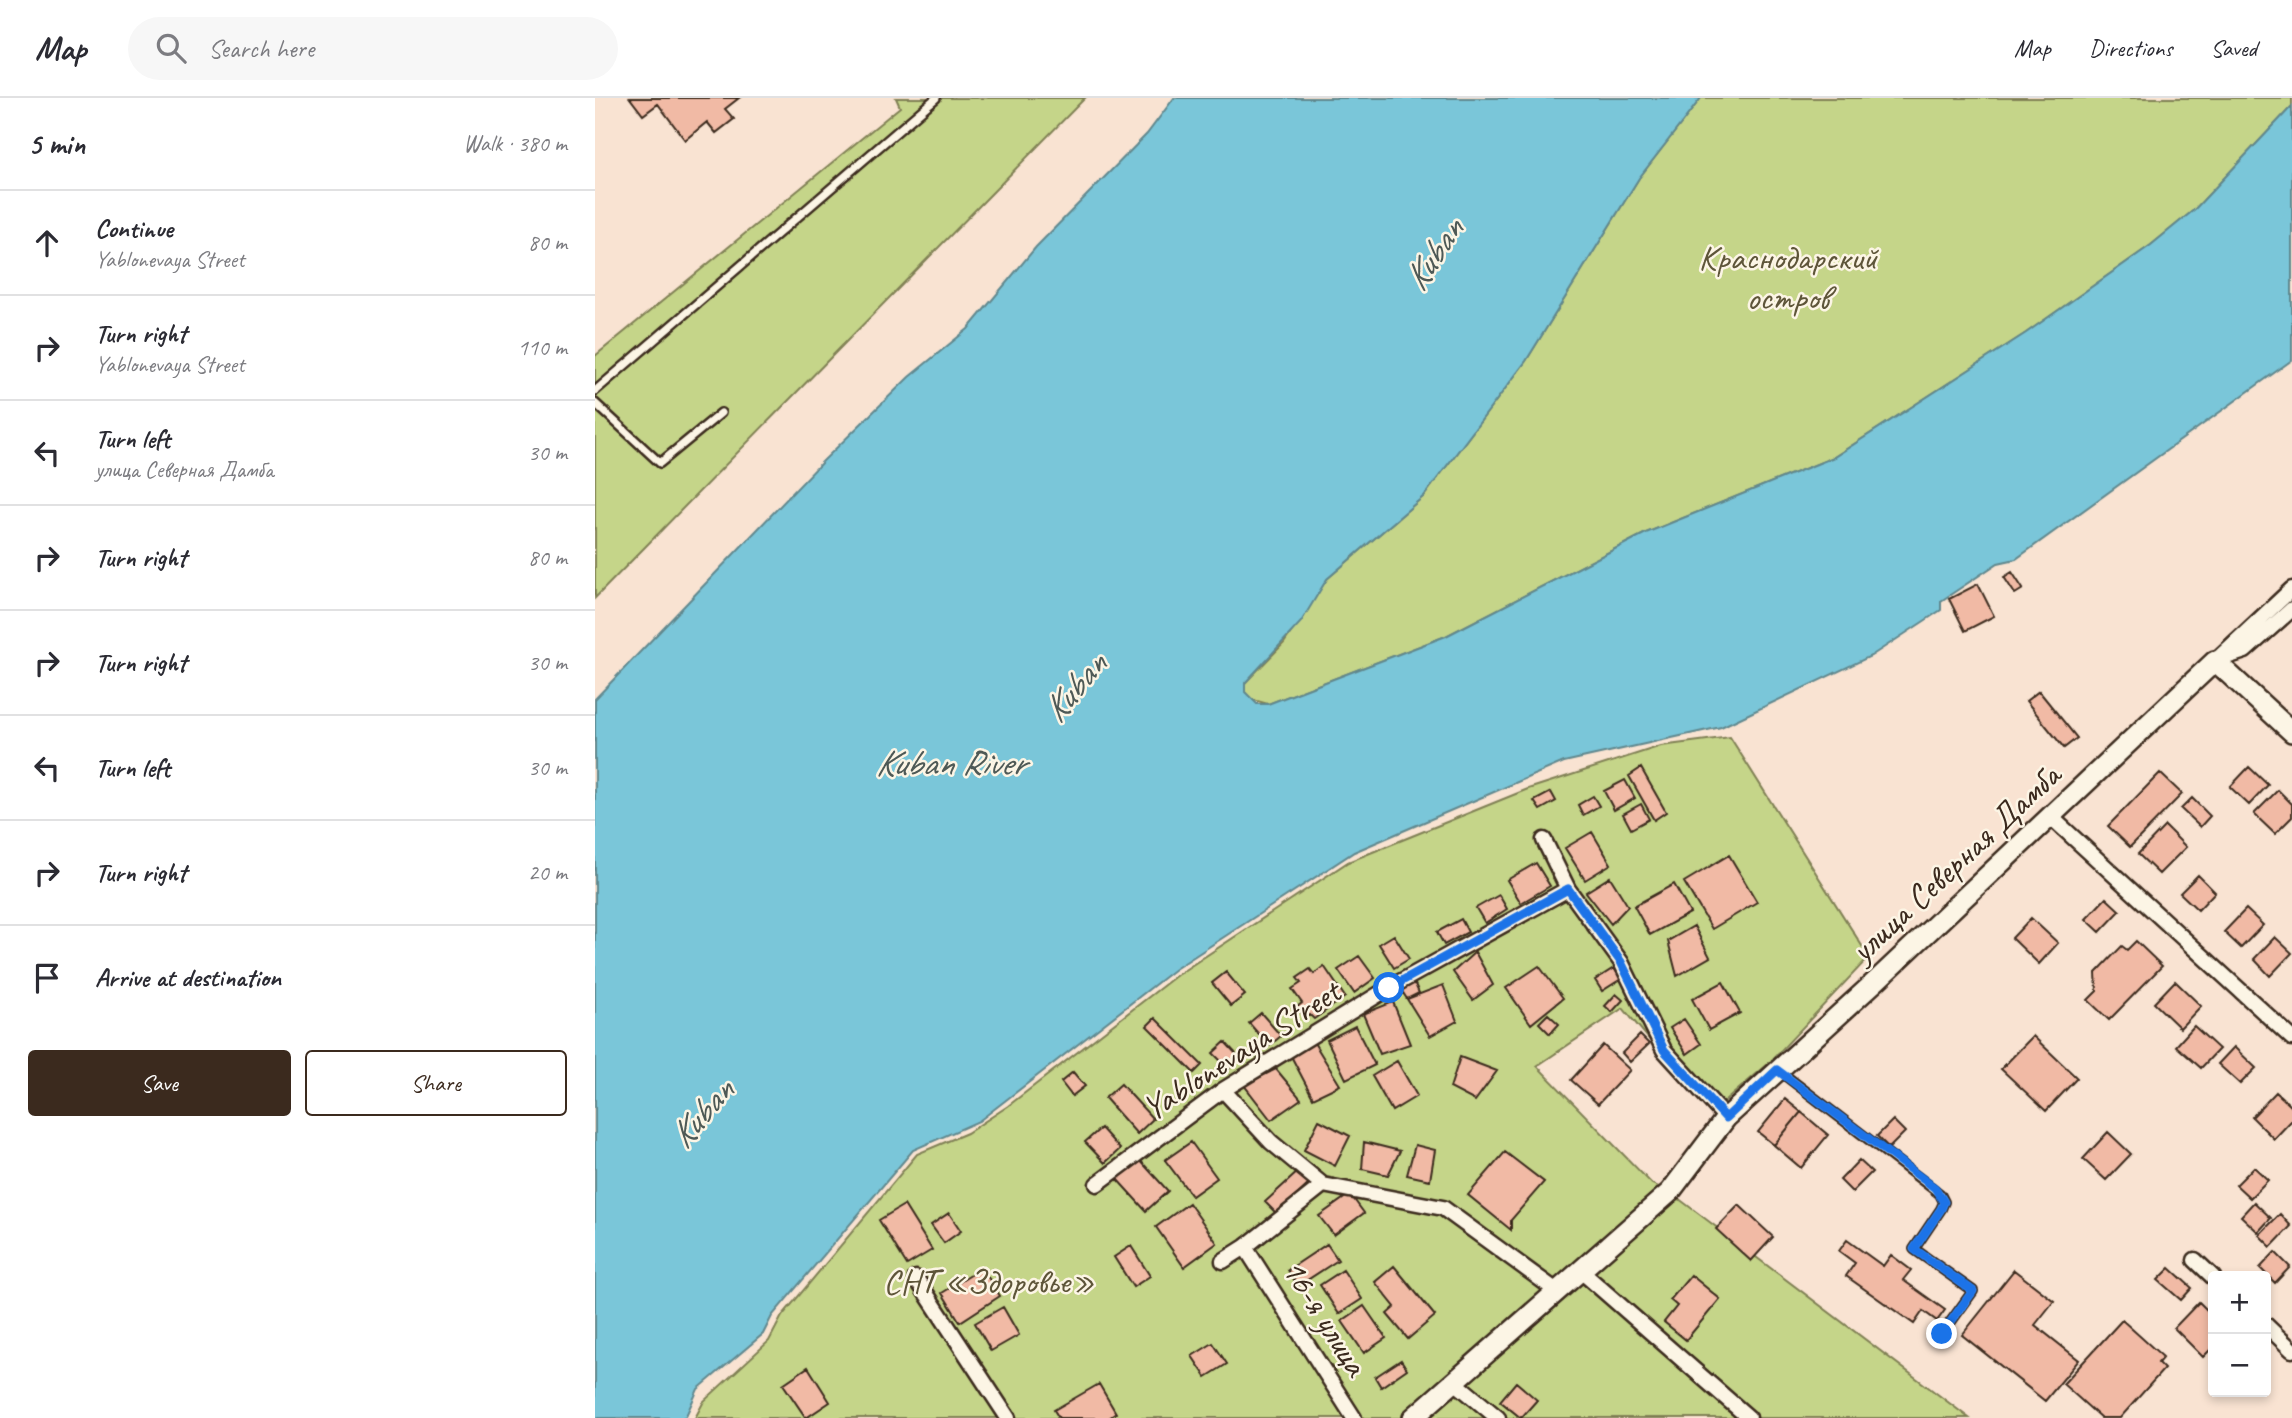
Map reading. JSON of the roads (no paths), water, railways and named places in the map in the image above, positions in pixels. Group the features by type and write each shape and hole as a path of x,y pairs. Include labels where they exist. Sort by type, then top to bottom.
{"street":[{"name":"улица Северная Дамба","path":"1413,1418 1670,1192 1726,1118 2292,589"},
{"path":"2292,609 2245,651 2215,661 2292,732"},
{"path":"2051,817 2292,1038"},
{"path":"1544,840 1568,889 1621,962 1664,1050 1726,1118"},
{"name":"Yablonevaya Street","path":"1097,1184 1223,1090 1389,988 1568,889"},
{"path":"1223,1090 1271,1142 1322,1185 1443,1208 1558,1292"},
{"path":"1223,1261 1245,1247 1322,1185"},
{"name":"16-я улица","path":"1245,1247 1354,1418"},
{"path":"2195,1260 2208,1272"},
{"path":"1582,1272 1749,1418"},
{"path":"916,1278 1008,1418"},
{"path":"2271,1330 2292,1350"},
{"path":"1456,1382 1498,1418"}],"lane":[{"path":"595,391 936,98"},
{"path":"595,403 660,463 721,413"},
{"path":"1777,1070 1940,1194 1944,1202 1941,1209 1914,1249 1973,1291 1942,1334"}],"water":[{"name":"Kuban River","path":"1174,98 1701,98 1639,178 1526,361 1424,496 1327,579 1301,622 1245,683 1245,692 1257,704 1268,704 1446,636 1646,533 1834,457 2026,333 2151,245 2195,209 2292,106 2292,360 2016,559 1998,563 1941,601 1941,610 1871,656 1721,727 1564,762 1354,852 1175,969 979,1121 913,1150 772,1316 763,1334 698,1389 685,1418 595,1418 595,699 823,461 909,377 968,329 1036,247 1147,134"}],"water label":[{"name":"Kuban","path":"1433,254"},
{"name":"Kuban","path":"1074,687"},
{"name":"Kuban","path":"701,1113"}],"park label":[{"name":"Краснодарский остров","path":"1788,277"},
{"name":"СНТ «Здоровье»","path":"989,1281"}]}
